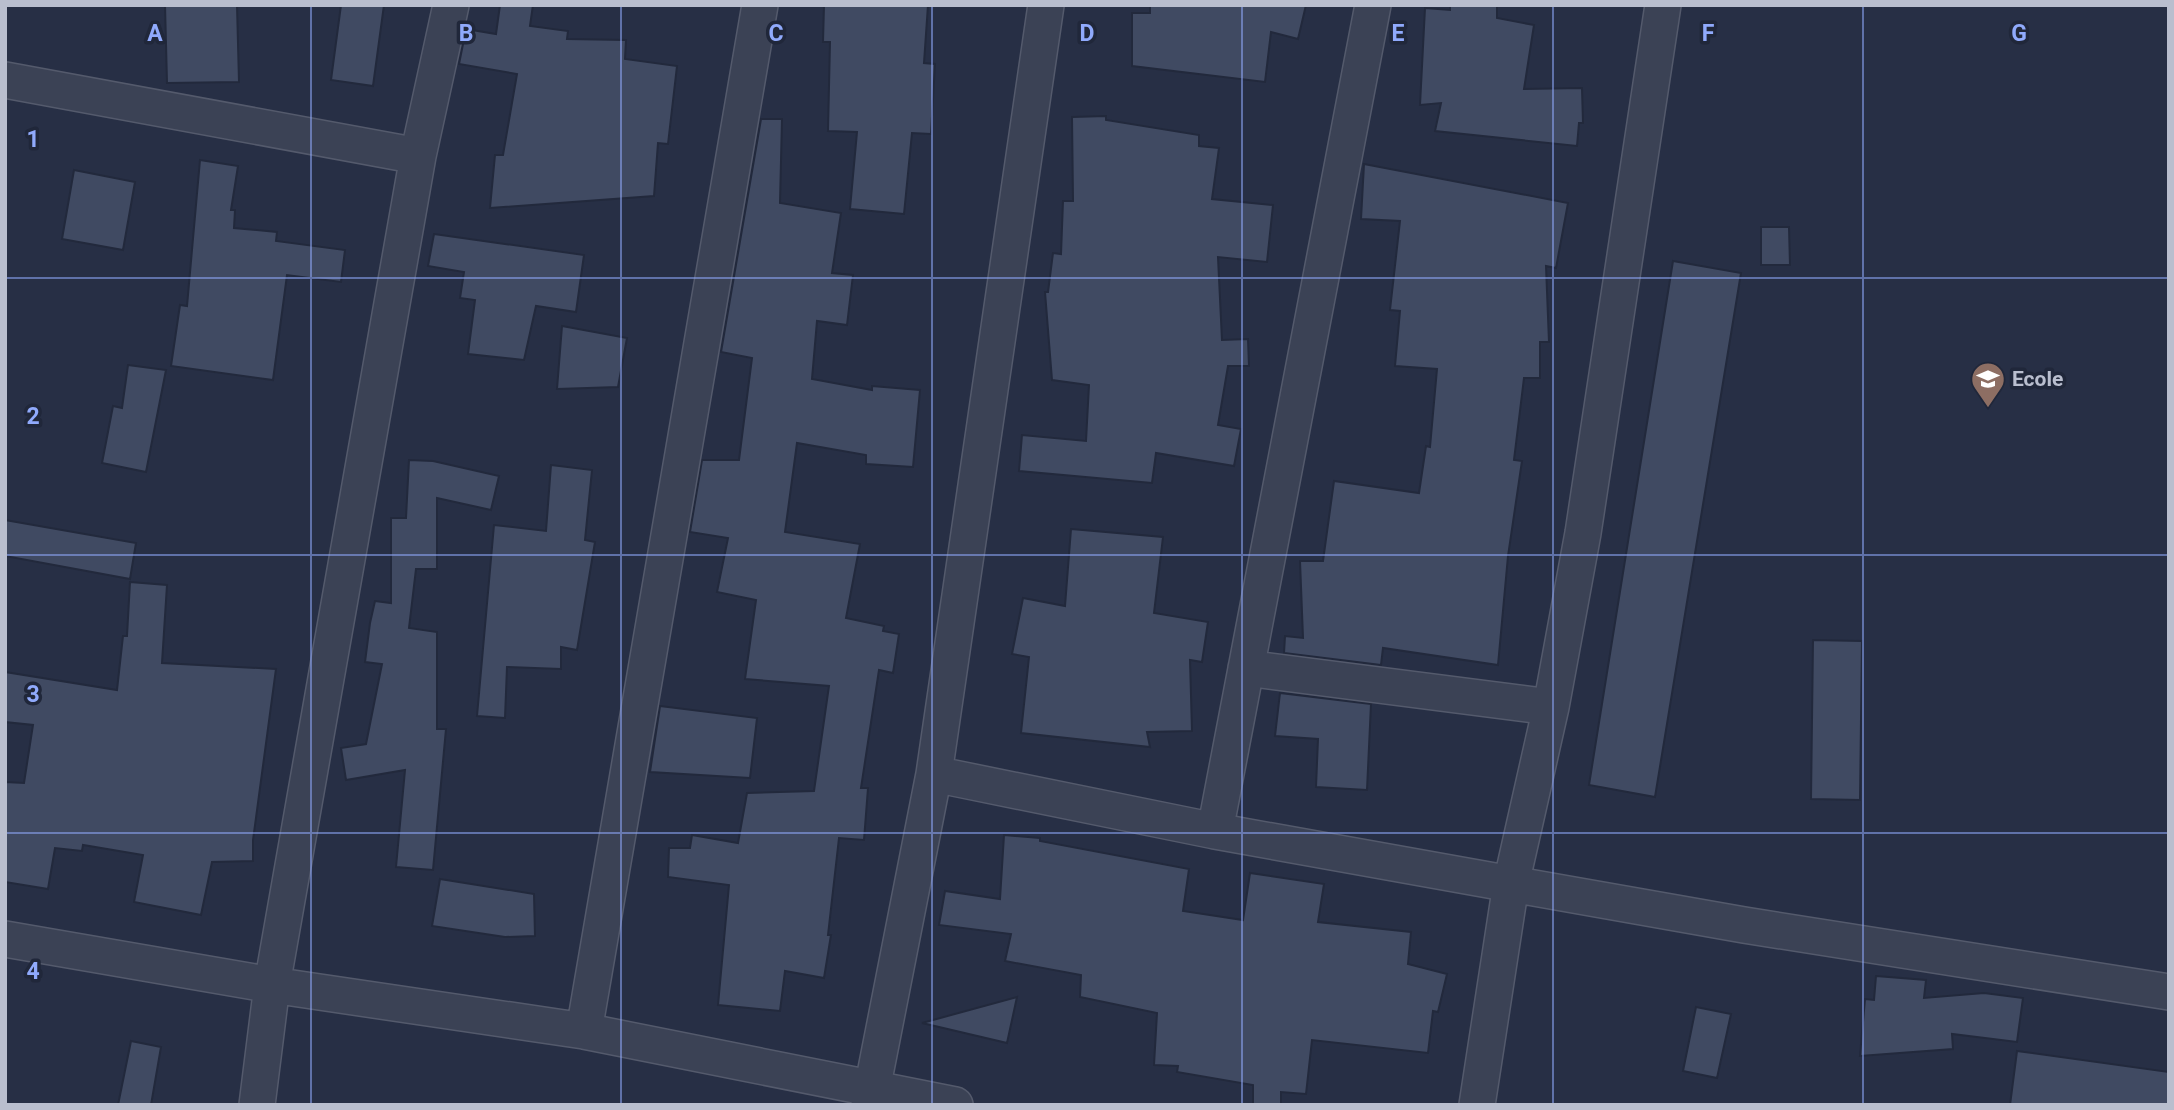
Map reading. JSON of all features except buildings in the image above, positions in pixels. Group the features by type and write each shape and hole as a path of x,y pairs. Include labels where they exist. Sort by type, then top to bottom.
{"street":[{"path":"257,1105 272,985 418,156 451,5"},
{"path":"584,1031 760,5"},
{"path":"870,1097 934,774 1046,5"},
{"path":"1215,831 1373,5"},
{"path":"1477,1105 1511,884 1552,706 1583,533 1663,5"},
{"path":"5,80 418,156"},
{"path":"1246,668 1552,706"},
{"path":"934,774 1215,831 1511,884 1758,927 2169,992"},
{"path":"5,939 272,985 584,1031 870,1097 955,1105"}],"place":[{"name":"Ecole","path":"1988,409"}]}
